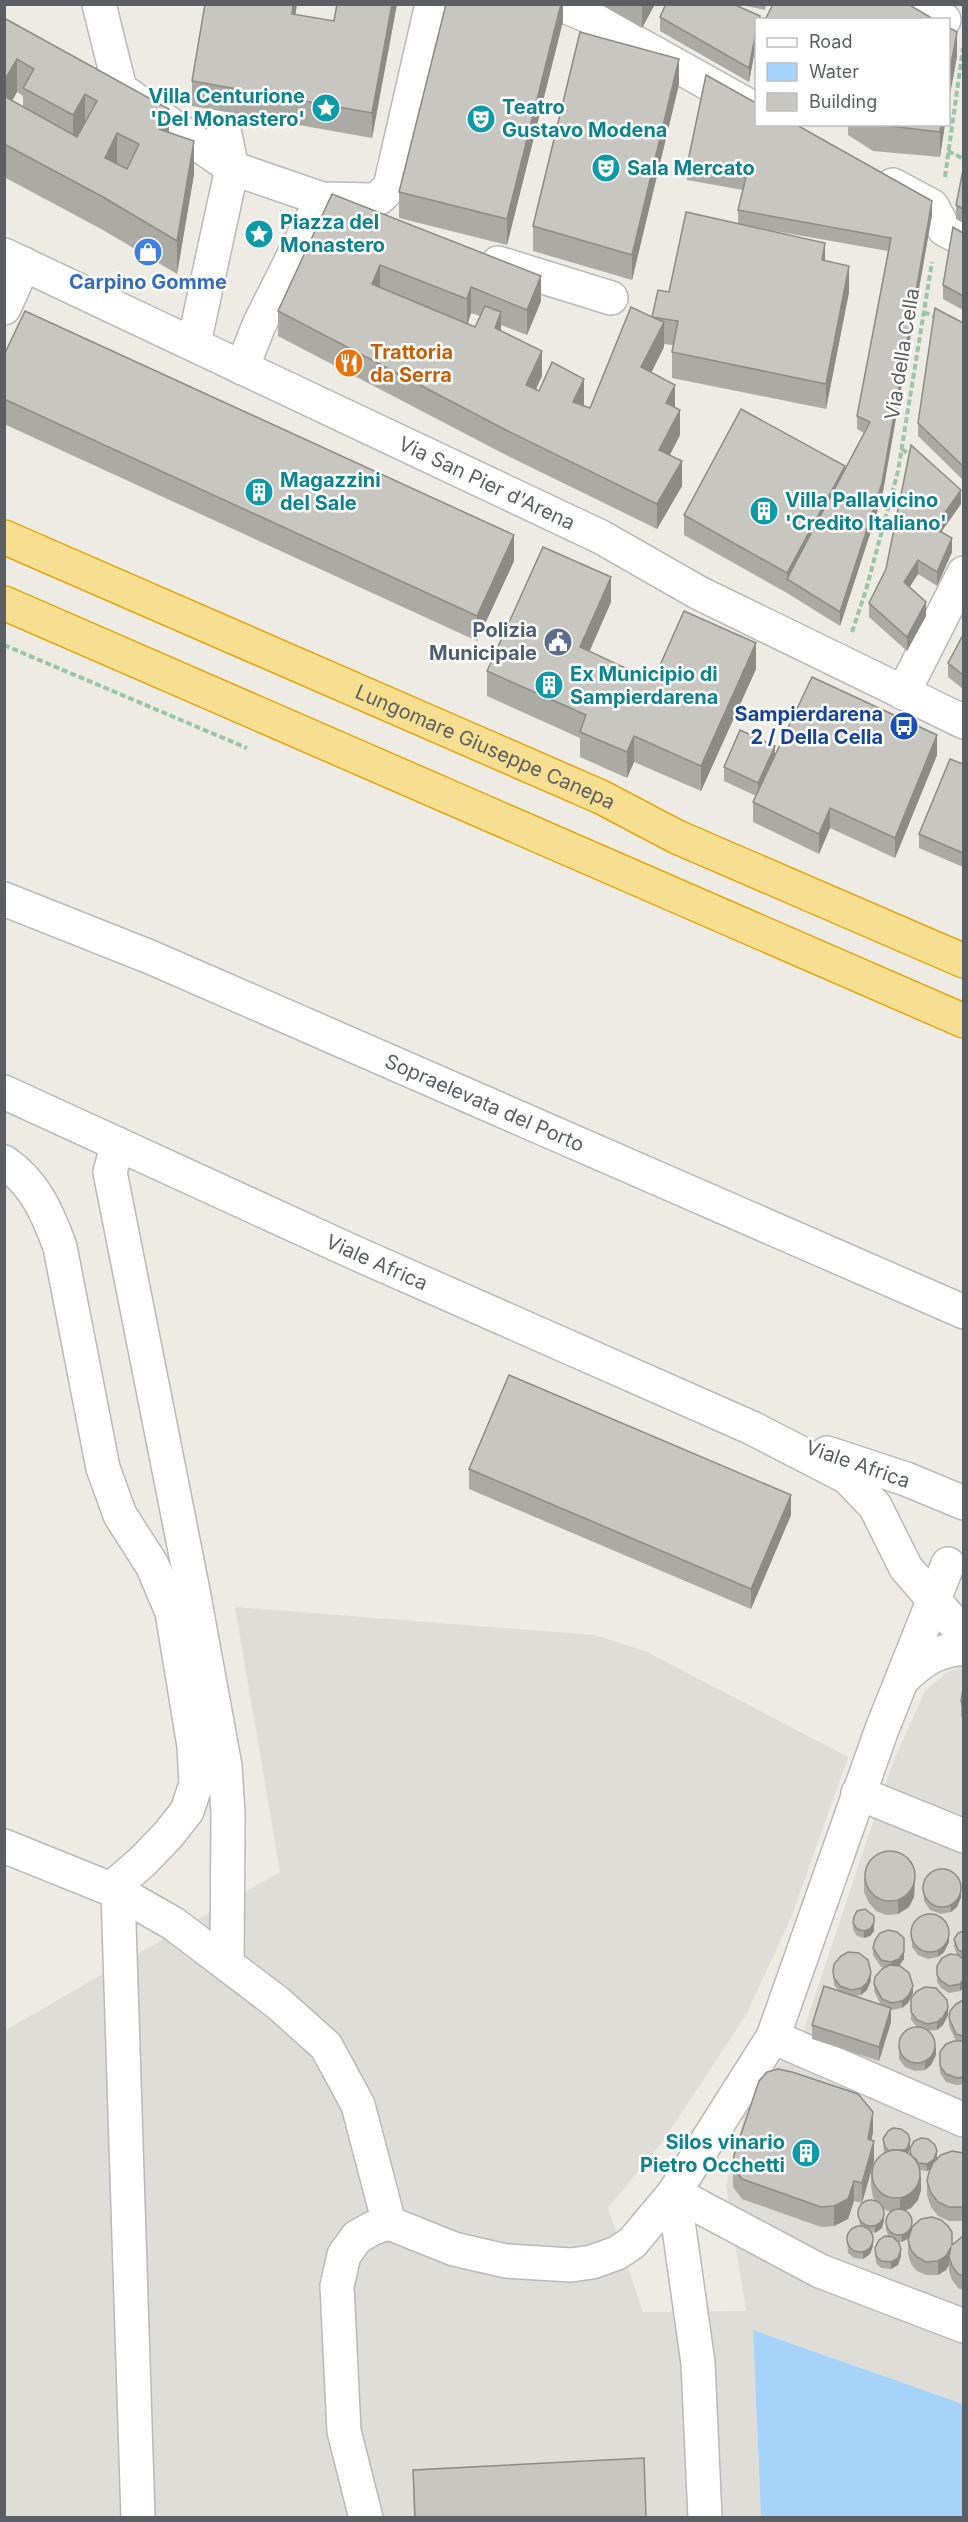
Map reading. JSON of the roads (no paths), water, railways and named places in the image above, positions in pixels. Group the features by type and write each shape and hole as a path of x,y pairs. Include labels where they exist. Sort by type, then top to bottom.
{"highway":[{"name":"Lungomare Giuseppe Canepa","path":"4,537 590,792 677,837 963,961"},
{"path":"4,603 963,1021"}],"street":[{"path":"99,4 120,89 232,168 322,199 372,200 385,211 432,4"},
{"path":"560,4 588,16 755,109"},
{"path":"919,4 941,18"},
{"path":"950,23 963,31"},
{"path":"194,343 232,168 221,116"},
{"path":"862,168 945,223"},
{"path":"242,368 259,325 322,199"},
{"path":"474,256 611,298"},
{"path":"4,308 14,260"},
{"name":"Via San Pier d'Arena","path":"14,260 601,537 699,593 963,722"},
{"path":"903,693 963,573"},
{"name":"Sopraelevata del Porto","path":"4,899 150,957 963,1312"},
{"name":"Viale Africa","path":"4,1092 342,1248 752,1428 847,1477 874,1506 904,1565 954,1626"},
{"path":"118,1144 110,1172 193,1591 225,1766 228,1813 228,1962"},
{"path":"4,1162 33,1189 48,1214 60,1247 103,1468 120,1515 152,1565 171,1612 194,1746 196,1784 187,1811 168,1835 114,1890 138,2517"},
{"name":"Viale Africa","path":"752,1428 906,1479 963,1503"},
{"path":"954,1626 945,1605 944,1584 956,1554"},
{"name":"Viale Africa","path":"897,1691 908,1622 908,1589 904,1565"},
{"path":"897,1691 954,1626"},
{"path":"366,2517 344,2431 337,2286 344,2255 357,2237 373,2228 389,2223 464,2252 506,2261 570,2265 591,2262 617,2253 632,2242 674,2193 773,2037 858,1793 897,1691 922,1661 936,1653 954,1626"},
{"path":"858,1793 963,1836"},
{"path":"4,1846 114,1890 174,1924 228,1962 326,2046 358,2105 389,2223"},
{"path":"773,2037 963,2120"},
{"path":"674,2193 820,2271 963,2326"},
{"path":"674,2193 698,2362 705,2517"}],"water":[{"path":"753,2330 963,2404 963,2517 761,2517"}],"place":[{"name":"Villa Centurione 'Del Monastero'","path":"326,108"},
{"name":"Teatro Gustavo Modena","path":"481,119"},
{"name":"Sala Mercato","path":"606,168"},
{"name":"Piazza del Monastero","path":"259,234"},
{"name":"Carpino Gomme","path":"148,252"},
{"name":"Trattoria da Serra","path":"349,363"},
{"name":"Magazzini del Sale","path":"259,492"},
{"name":"Villa Pallavicino 'Credito Italiano'","path":"764,511"},
{"name":"Polizia Municipale","path":"558,642"},
{"name":"Ex Municipio di Sampierdarena","path":"549,685"},
{"name":"Sampierdarena 2 / Della Cella","path":"904,726"},
{"name":"Silos vinario Pietro Occhetti","path":"806,2153"}]}
